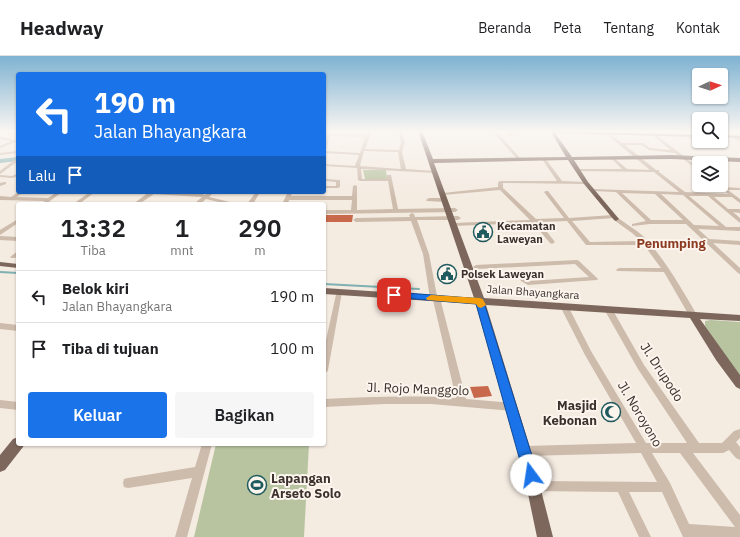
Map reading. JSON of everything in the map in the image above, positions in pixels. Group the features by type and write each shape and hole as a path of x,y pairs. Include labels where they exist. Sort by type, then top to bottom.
{"main road":[{"path":"427,153 444,197 451,210 480,301 525,451 545,537"},
{"path":"567,153 586,183 614,218"},
{"path":"430,161 639,157 681,157 740,160"},
{"path":"0,264 16,266"},
{"name":"Jalan Bhayangkara","path":"326,291 740,318"},
{"path":"694,315 720,357 740,384"},
{"path":"0,465 16,445"}],"street":[{"path":"362,153 358,167 360,180 389,180"},
{"path":"401,153 404,170"},
{"path":"514,153 520,160"},
{"path":"634,153 724,228"},
{"path":"677,153 692,165"},
{"path":"613,158 625,170"},
{"path":"544,159 561,183"},
{"path":"0,174 16,163"},
{"path":"326,165 434,172"},
{"path":"7,168 16,168"},
{"path":"387,169 396,211"},
{"path":"578,170 625,170 656,172"},
{"path":"0,174 14,177 16,176"},
{"path":"326,187 338,186 338,180 328,180"},
{"path":"552,242 535,222 501,188 499,184 502,182 586,183"},
{"path":"354,211 355,186"},
{"path":"429,200 501,188"},
{"path":"728,188 740,189"},
{"path":"592,190 734,196"},
{"path":"617,191 650,222"},
{"path":"546,192 588,244 646,243"},
{"path":"728,192 740,200"},
{"path":"657,193 740,272"},
{"path":"12,199 18,194"},
{"path":"46,202 57,194"},
{"path":"79,202 90,194"},
{"path":"139,202 149,194"},
{"path":"188,194 225,202"},
{"path":"200,202 210,194"},
{"path":"286,202 289,194"},
{"path":"709,195 740,221"},
{"path":"0,198 48,200"},
{"path":"287,198 355,198"},
{"path":"326,212 451,210"},
{"path":"727,210 740,210"},
{"path":"412,211 413,219 424,249 462,403"},
{"path":"356,220 413,219 535,222 614,218 630,226 646,243 694,315"},
{"path":"0,233 16,222"},
{"path":"630,226 650,222 686,222"},
{"path":"692,227 739,230"},
{"path":"0,238 16,240"},
{"path":"707,241 740,243"},
{"path":"476,267 576,262 580,263 595,279 528,283 523,280 521,274"},
{"path":"619,270 664,270"},
{"path":"326,360 339,292"},
{"name":"Jl. Noroyono","path":"564,306 588,353 645,448 666,487 688,534"},
{"name":"Jl. Drupodo","path":"608,309 641,367 696,448"},
{"path":"1,326 16,328"},
{"name":"Jl. Rojo Manggolo","path":"326,403 400,400 512,407"},
{"path":"0,404 16,406"},
{"path":"525,451 723,448 731,444 734,437 740,433"},
{"path":"731,444 740,455"},
{"path":"181,537 206,446"},
{"path":"683,448 740,524"},
{"path":"128,483 199,472"},
{"path":"534,486 666,487"},
{"path":"621,487 645,537"},
{"path":"688,534 740,533"}],"green space":[{"path":"363,170 386,170 387,179 365,179"},
{"path":"705,321 740,322 740,378 705,326"},
{"name":"Lapangan Arseto Solo","path":"216,446 309,446 304,537 194,537"}],"building":[{"path":"326,215 353,215 352,222 326,222"},
{"path":"488,386 492,396 474,398 470,387"}],"waterway":[{"path":"0,161 16,159"},
{"path":"0,272 16,273"},
{"path":"326,284 419,289"}],"slow traffic":[{"path":"431,298 480,301 481,305"}],"place":[{"name":"Kecamatan Laweyan","path":"483,232"},
{"name":"Polsek Laweyan","path":"447,274"},
{"name":"Masjid Kebonan","path":"611,412"},
{"name":"Lapangan Arseto Solo","path":"257,485"}],"district":[{"name":"Penumping","path":"671,243"}],"route":[{"path":"394,295 480,301 531,475"}]}
